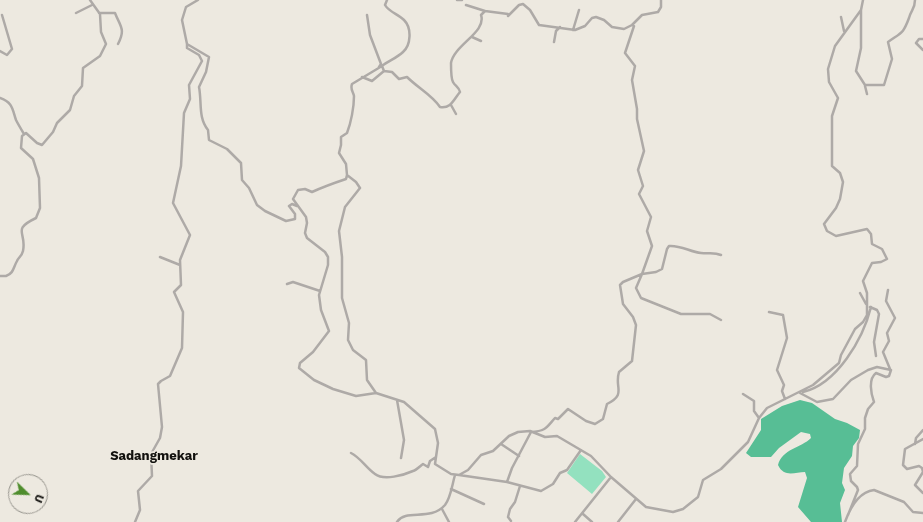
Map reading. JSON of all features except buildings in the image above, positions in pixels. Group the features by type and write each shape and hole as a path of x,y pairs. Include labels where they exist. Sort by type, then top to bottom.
{"street":[{"path":"0,98 9,102 12,106 16,120 24,134 27,134 41,145 53,132 57,122 70,111 74,96 82,86 83,68 100,55 106,44 102,32 99,13 92,5 90,0"},
{"path":"135,522 140,510 139,490 152,476 151,454 162,431 158,384 170,376 182,348 183,312 174,293 181,285 180,260 190,235 173,203 181,166 184,113 190,100 189,85 202,61 199,55 187,48 182,20 183,12 187,6 198,0"},
{"path":"386,0 385,5 387,8 406,22 410,36 402,52 376,70 355,81 351,86 354,95 351,117 347,133 341,137 342,145 339,153 346,164 346,179 327,187 321,186 312,192 305,189 298,190 293,199 306,217 307,224 305,233 307,238 325,252 328,257 328,265 318,296 329,331 313,352 300,363 299,368 314,380 333,389 356,396 376,394 404,402 435,429 438,437 435,462 438,466 455,475 507,482 541,491 553,483 560,474 567,470 581,450"},
{"path":"457,0 462,0"},
{"path":"466,5 484,12 502,12 508,14 508,16 519,5 523,4 530,10 539,25 573,30 580,29 594,17 602,19 610,26 617,29 626,29 642,15 659,11 662,0"},
{"path":"863,0 860,10 861,48 856,70 865,85 867,94"},
{"path":"865,85 886,84 892,59 888,42 906,28 909,17 914,10 915,0"},
{"path":"76,13 92,5"},
{"path":"573,30 579,10"},
{"path":"800,393 819,381 839,362 854,330 863,322 867,315 864,278 872,263 887,259 887,255 881,248 872,244 871,234 867,229 836,236 827,231 824,223 838,206 843,190 840,173 832,166 832,116 838,98 829,82 828,69 835,46 860,10"},
{"path":"362,77 372,81 384,71 392,72 399,79 407,77 414,85 436,99 441,108 451,105 460,92 452,80 452,61 457,50 472,37 481,22 481,15 484,12"},
{"path":"99,13 116,14 117,18 122,24 122,32 118,44"},
{"path":"0,51 7,55 11,52 12,47 2,15"},
{"path":"367,15 370,35 381,64 376,70"},
{"path":"841,17 844,32"},
{"path":"632,25 634,26 625,53 636,66 632,80 638,109 637,119 644,151 638,170 643,186 639,194 650,216 647,231 652,246 636,288 641,298 681,314 710,314 720,320"},
{"path":"554,42 556,30 560,27"},
{"path":"472,37 481,41"},
{"path":"923,39 919,39 916,43 923,50"},
{"path":"187,44 208,57 206,72 199,88 201,97 201,118 203,125 208,130 209,140 223,146 241,163 242,180 249,188 254,201 262,209 286,221 296,218 290,205 298,206"},
{"path":"382,66 384,71"},
{"path":"451,105 456,114"},
{"path":"0,276 6,276 13,272 17,261 23,252 23,226 26,222 36,218 40,208 40,178 33,159 21,148 21,139 24,134"},
{"path":"347,175 356,182 360,188 345,207 339,227 342,257 343,300 349,322 348,340 353,350 366,360 367,380 376,394"},
{"path":"459,475 468,470 480,456 493,451 518,432 531,432 544,429 552,424 555,418 558,419 568,409 591,424 597,423 603,419 607,404 616,400 619,395 619,372 629,365 633,358 636,323 623,304 620,286 622,283 642,274 661,270 664,265 667,249 670,246 679,246 694,252 714,253 721,255"},
{"path":"160,257 180,265"},
{"path":"287,284 293,282 320,291"},
{"path":"845,522 858,490 851,481 850,474 857,466 858,444 865,429 865,418 868,409 874,402 871,390 872,379 876,373 886,377 889,376 891,372 883,352 889,341 888,333 894,318 886,301 888,290"},
{"path":"860,293 866,305 877,310 879,314 874,342 876,356"},
{"path":"531,432 546,437 558,436 591,456 647,508 674,512 689,505 698,497 703,480 721,469 748,442 758,418 769,407 785,399 815,388 842,368 866,324 871,307"},
{"path":"769,312 783,315 786,341 777,370 784,385 782,391 785,399"},
{"path":"800,393 816,402 833,399 851,380 868,370 876,367 890,369"},
{"path":"743,394 754,402 754,411 758,418"},
{"path":"396,400 404,444 401,458"},
{"path":"915,444 916,438 923,430"},
{"path":"507,482 512,468 531,432"},
{"path":"923,439 906,449 903,465 907,469 919,466 922,468 923,472 915,485 923,493"},
{"path":"501,444 519,456"},
{"path":"352,454 366,467 380,476 395,476 413,471 423,464 428,467 430,461 436,457"},
{"path":"397,522 400,518 409,516 429,516 442,509 446,503 455,475"},
{"path":"575,522 583,514 611,476"},
{"path":"511,521 508,517 509,512 515,502 520,486"},
{"path":"451,489 484,504"},
{"path":"848,515 854,503 862,495 874,490 902,501 913,512 923,513"},
{"path":"516,495 519,500"},
{"path":"618,522 636,499"},
{"path":"442,509 449,522"},
{"path":"583,514 592,522"}],"green space":[{"path":"800,400 812,403 835,419 860,430 859,438 853,446 852,456 844,468 842,483 845,490 840,503 842,522 811,522 798,507 807,478 805,472 783,472 778,465 783,455 811,438 810,434 801,432 779,448 771,457 751,457 746,453 761,430 761,419 782,406"},
{"path":"580,454 602,471 606,477 592,494 567,473"}],"district":[{"name":"Sadangmekar","path":"154,456"}]}
